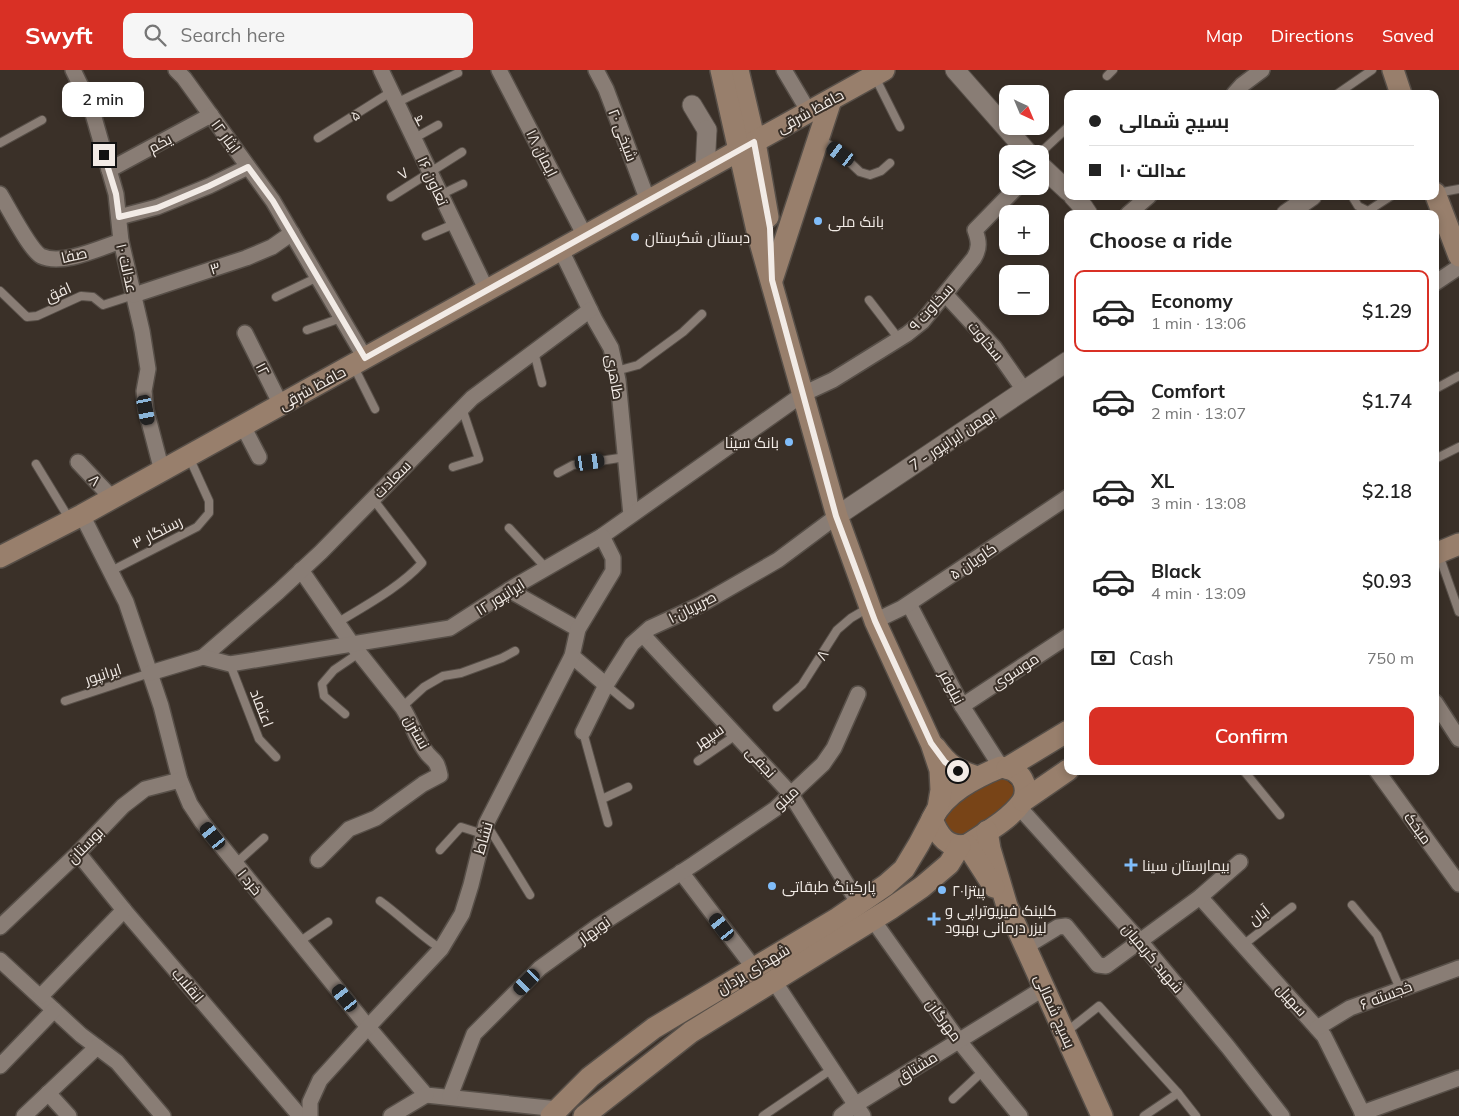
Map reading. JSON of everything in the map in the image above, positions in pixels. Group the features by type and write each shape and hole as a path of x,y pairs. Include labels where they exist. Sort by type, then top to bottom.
{"main road":[{"path":"721,70 731,116 747,147"},
{"path":"738,70 747,147 770,228 772,280 836,516 873,614 931,743 940,770 938,808"},
{"path":"1393,70 1400,90"},
{"name":"حافظ شرقی","path":"0,557 162,471 879,73"},
{"path":"772,280 831,100"},
{"path":"1438,200 1458,253"},
{"path":"1439,553 1459,544"},
{"path":"1060,776 1020,803 987,831 964,845 944,841 937,832 932,819 945,800 978,777 1004,767 1064,733"},
{"path":"931,743 945,762 958,771 978,777"},
{"path":"1036,750 1030,765 1036,777 1060,776"},
{"path":"1004,767 1011,768 1021,776 1026,789 1020,803"},
{"name":"شهدای یزدان","path":"554,1113 590,1077 654,1028 859,904 886,885 904,869 938,808"},
{"name":"بسیج شمالی","path":"987,831 990,849 1007,906 1102,1116"},
{"name":"شهدای یزدان","path":"584,1116 705,1023 873,920 934,877 949,864 964,845"},
{"name":"بسیج شمالی","path":"964,845 1007,906"},
{"path":"697,1002 694,1007 695,1016 700,1022 705,1023"},
{"path":"654,1028 661,1029 668,1035 669,1049"}],"street":[{"name":"عدالت ۱۰","path":"74,70 91,107 116,194 120,241 134,295 148,369 144,391 146,410 162,471"},
{"name":"ایثار ۱۲","path":"178,70 273,201 342,318 359,362"},
{"name":"تعاون ۱۶","path":"381,70 487,291"},
{"name":"ایمان ۱۸","path":"499,70 585,236"},
{"name":"شیخی ۲۰","path":"596,70 606,89 648,201"},
{"path":"784,70 809,112"},
{"path":"955,70 1021,145"},
{"path":"1238,90 1262,70"},
{"path":"692,105 707,130 705,170"},
{"name":"یکم","path":"109,170 211,115"},
{"path":"707,130 731,116"},
{"path":"119,217 157,208 248,167"},
{"path":"1049,173 1064,187"},
{"name":"صفا","path":"0,194 27,239 40,256 56,260 87,253 120,241"},
{"name":"سخاوت ۹","path":"803,394 833,380 899,339 922,322 979,249 975,230 1009,195"},
{"path":"1077,200 1085,210"},
{"path":"1133,210 1144,200"},
{"path":"1292,210 1306,200"},
{"name":"۳","path":"134,295 246,258 272,247 292,233"},
{"name":"طاهری","path":"560,250 610,348 616,371 631,515"},
{"path":"1439,278 1458,253"},
{"name":"سخاوت","path":"944,294 994,347 1024,390"},
{"name":"سعادت","path":"202,657 301,570 462,408 493,381 590,310"},
{"name":"۱۲","path":"245,333 281,405"},
{"name":"بهمن ایرانپور - 7","path":"836,516 1064,364"},
{"name":"ایرانپور ۱۲","path":"202,657 230,664 315,655 355,649 450,628 509,590 602,536 803,394"},
{"path":"243,426 259,457"},
{"name":"۸","path":"78,462 112,498"},
{"name":"کاویان ۵","path":"873,614 909,604 1064,500"},
{"name":"صریریان۱۰","path":"583,732 606,685 632,644 650,628 700,605 778,560 836,516"},
{"name":"خرد ۱","path":"76,518 111,571 126,602 161,706 180,780 190,804 235,864 426,1094"},
{"name":"نشاط","path":"310,1116 310,1102 320,1080 441,949 462,914 484,829 572,656 578,629 614,571 613,558 602,536"},
{"name":"نسترن","path":"301,570 355,649 410,718 424,750 437,762 440,775 423,784 376,818 348,829 318,860"},
{"path":"509,590 578,629"},
{"name":"نیلوفر","path":"909,604 962,706 1004,767"},
{"name":"نجفی","path":"643,635 790,793 859,904"},
{"name":"موسوی","path":"962,706 1064,639"},
{"path":"572,656 606,685"},
{"path":"150,673 202,657"},
{"name":"مینو","path":"681,872 775,809 823,764 834,748 858,694"},
{"path":"1439,708 1459,739"},
{"name":"میخک","path":"1380,775 1459,884"},
{"name":"بوستان","path":"0,927 78,853 123,806 145,789 180,780"},
{"name":"شهید کریمیان","path":"1020,803 1140,940 1282,1116"},
{"name":"انقلاب","path":"78,853 124,910 300,1116"},
{"path":"1026,947 1058,927 1066,926 1098,965 1106,966 1200,896 1240,862"},
{"path":"681,872 754,968"},
{"name":"نوبهار","path":"450,1096 474,1034 540,968 598,926 681,872"},
{"name":"سهیل","path":"1200,896 1324,1036 1363,1114"},
{"path":"41,996 124,910"},
{"name":"مهرگان","path":"873,920 959,1041 1020,1116"},
{"path":"0,960 81,1035 118,1062 163,1116"},
{"name":"خجسته ۶","path":"1317,1028 1350,1008 1459,968"},
{"path":"774,981 859,1111"},
{"name":"مشتاق","path":"841,1116 859,1111 959,1041 1044,988"},
{"path":"0,1066 54,1010"},
{"path":"24,1116 97,1047"},
{"path":"1363,1114 1459,1078"},
{"path":"48,1093 70,1116"},
{"path":"391,1116 426,1094 450,1096 554,1113"}],"lane":[{"path":"1343,90 1372,70"},
{"name":"۵","path":"318,138 394,97 458,73"},
{"path":"879,73 900,127"},
{"path":"0,143 42,120"},
{"name":"۴","path":"414,139 438,125"},
{"path":"1049,145 1064,131"},
{"path":"819,137 860,172 870,175 881,171 890,163"},
{"name":"۷","path":"391,197 462,152"},
{"path":"440,195 463,184"},
{"path":"1439,192 1459,189"},
{"path":"1354,200 1358,206 1366,210"},
{"path":"1370,210 1385,200"},
{"path":"426,236 454,224"},
{"path":"276,297 318,277"},
{"name":"افق","path":"0,291 27,317 38,316 81,296 94,297 103,305 134,295"},
{"path":"869,300 899,339"},
{"path":"616,371 644,361 683,332 702,314"},
{"path":"307,330 342,318"},
{"path":"534,352 542,383"},
{"path":"359,362 376,409"},
{"path":"1439,387 1459,376"},
{"path":"453,467 479,459 462,408"},
{"path":"1439,457 1459,447"},
{"name":"رستگار ۳","path":"111,571 197,527 209,513 209,501 189,456"},
{"path":"558,473 573,465 626,457"},
{"path":"36,464 76,518"},
{"path":"337,623 377,599 413,573 422,563 373,499"},
{"path":"509,528 546,568"},
{"path":"1439,559 1459,612"},
{"name":"۸","path":"777,706 802,685 837,630 851,618 873,614"},
{"path":"345,714 324,696 322,684 355,649"},
{"path":"402,707 424,687 443,676 461,674 515,651"},
{"name":"اعتماد","path":"230,664 259,739 276,757"},
{"name":"ایرانپور","path":"65,701 150,673"},
{"path":"606,685 630,705"},
{"path":"583,732 608,823"},
{"name":"سپهر","path":"698,761 736,735"},
{"path":"1247,775 1280,815"},
{"path":"602,799 628,787"},
{"path":"440,850 461,827 484,829 530,895"},
{"path":"235,864 264,838"},
{"path":"380,901 397,913 424,938 441,949"},
{"path":"1352,905 1376,935 1400,989"},
{"name":"آبان","path":"1243,945 1292,907"},
{"path":"299,942 328,922"},
{"path":"1065,1033 1098,1006 1178,1093 1196,1116"},
{"path":"763,1116 832,1070"},
{"path":"953,1099 983,1071"},
{"path":"1144,1116 1178,1093"}],"shaded area":[{"path":"1003,777 1012,785 1017,795 1003,810 973,832 962,835 950,833 944,823 945,811 967,794"}],"place":[{"name":"بانک ملی","path":"818,221"},
{"name":"دبستان شکرستان","path":"635,237"},
{"name":"بانک سینا","path":"789,442"},
{"name":"بیمارستان سینا","path":"1131,865"},
{"name":"پارکینگ طبقاتی","path":"772,886"},
{"name":"پیتزا۲۰","path":"942,890"},
{"name":"کلینک فیزیوتراپی و لیزر درمانی بهبود","path":"934,919"}],"route":[{"path":"104,155 116,194 119,217 157,208 248,167 273,201 365,358 754,142 770,228 772,280 836,516 875,621 931,743 945,762 958,771"}]}
